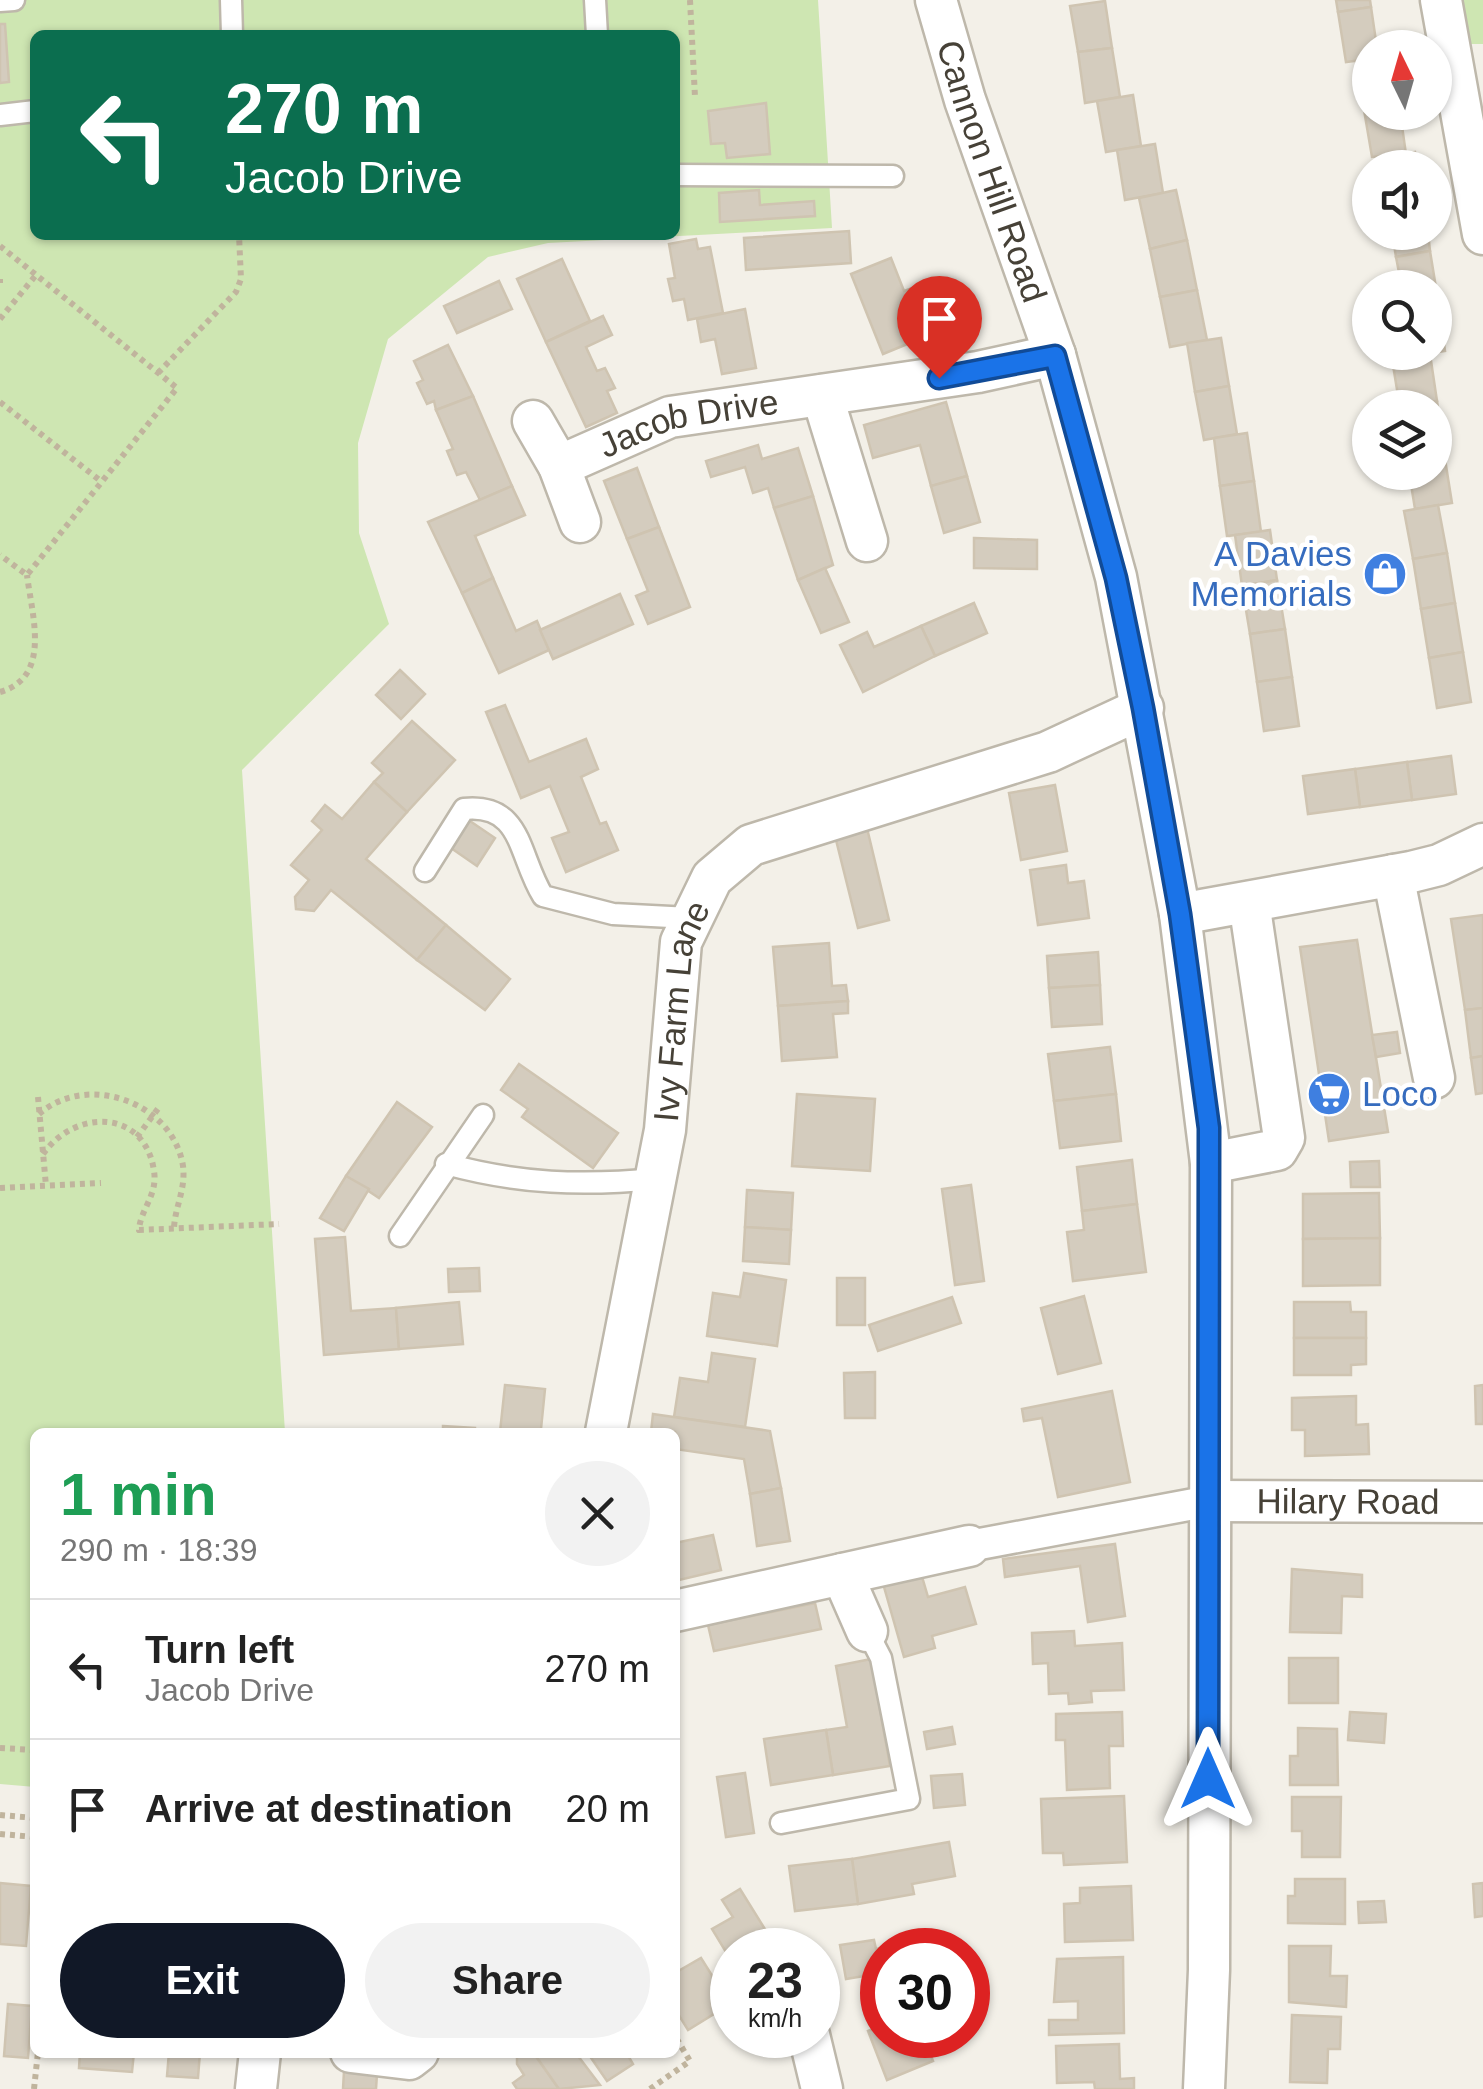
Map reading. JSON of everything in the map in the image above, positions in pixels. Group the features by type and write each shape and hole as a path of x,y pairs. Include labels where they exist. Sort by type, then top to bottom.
{"street":[{"name":"Cannon Hill Road","path":"936,0 965,100 1055,356 1116,578 1180,914 1212,1163 1209,1970 1204,2089"},
{"path":"1441,0 1461,70 1483,234"},
{"name":"Jacob Drive","path":"560,466 670,417 1055,356"},
{"name":"Jacob Drive","path":"822,395 867,540"},
{"name":"Jacob Drive","path":"533,420 560,466 580,522"},
{"name":"Ivy Farm Lane","path":"607,1428 656,1179 681,942 690,918 723,864 751,845 1048,752 1143,708"},
{"path":"1180,914 1439,866 1483,844"},
{"path":"1393,876 1434,1078"},
{"path":"1212,1163 1276,1150 1284,1138 1249,902"},
{"path":"680,1610 969,1546 1210,1501"},
{"name":"Hilary Road","path":"1210,1501 1483,1502"},
{"path":"842,1574 867,1631"},
{"path":"256,2089 259,2058"},
{"path":"815,2058 822,2089"}],"lane":[{"path":"0,0 14,0"},
{"path":"231,0 232,30"},
{"path":"596,0 597,30"},
{"path":"0,114 30,111"},
{"path":"680,174 893,176"},
{"path":"425,871 454,819 464,809 484,807 506,817 516,832 529,874 543,896 613,914 690,918"},
{"path":"400,1236 446,1164 484,1115"},
{"path":"446,1164 486,1175 578,1186 656,1179"},
{"path":"781,1823 909,1799 881,1658 867,1631"}],"path":[{"path":"690,0 696,97"},
{"path":"158,373 236,292 241,278 239,240"},
{"path":"0,246 178,388 27,576 35,658 23,680 0,693"},
{"path":"0,319 36,275"},
{"path":"0,402 102,482"},
{"path":"0,555 27,576"},
{"path":"39,1114 57,1100 95,1094 121,1098 153,1116 172,1136 183,1167 174,1228"},
{"path":"38,1098 46,1186"},
{"path":"137,1137 160,1106"},
{"path":"43,1154 63,1130 84,1122 108,1122 137,1137 148,1151 155,1177 140,1230 280,1224"},
{"path":"0,1188 101,1183"},
{"path":"0,1748 30,1750"},
{"path":"0,1815 30,1818"},
{"path":"0,1834 30,1837"},
{"path":"650,2089 690,2062 680,2045"},
{"path":"34,2089 37,2058"}],"green space":[{"path":"0,0 818,0 832,228 680,236 680,30 30,30 30,240 605,240 548,243 488,257 388,339 358,443 359,533 389,624 242,770 285,1428 30,1428 30,1787 0,1784"},
{"path":"1455,0 1483,0 1483,44 1467,44"}],"building":[{"path":"1336,0 1370,0 1371,7 1338,12"},
{"path":"1105,1 1112,48 1078,52 1070,6"},
{"path":"1371,7 1374,30 1352,30 1352,61 1346,62 1338,12"},
{"path":"0,24 5,24 9,82 0,83"},
{"path":"1112,48 1120,97 1085,103 1078,52"},
{"path":"1133,95 1141,146 1106,152 1097,101"},
{"path":"766,103 770,154 727,158 725,143 711,144 708,111"},
{"path":"1367,130 1403,130 1405,150 1371,150"},
{"path":"1155,144 1163,193 1125,200 1117,150"},
{"path":"759,190 760,205 814,201 815,216 720,222 719,193"},
{"path":"1176,190 1187,240 1150,249 1139,198"},
{"path":"849,231 851,263 746,270 744,238"},
{"path":"696,239 698,249 710,247 723,313 688,320 684,299 673,301 668,279 675,278 669,244"},
{"path":"1187,240 1197,290 1160,297 1150,249"},
{"path":"1395,250 1430,250 1430,251 1396,257"},
{"path":"1430,251 1433,270 1399,270 1396,257"},
{"path":"891,258 904,291 918,286 925,289 930,299 927,308 912,314 922,338 883,354 851,274"},
{"path":"562,259 590,321 546,342 517,279"},
{"path":"499,281 512,309 457,333 444,306"},
{"path":"1197,290 1207,340 1170,347 1160,297"},
{"path":"745,309 756,368 722,374 715,339 701,342 697,319"},
{"path":"603,316 612,335 586,347 597,371 605,368 615,388 607,391 617,413 586,427 546,342"},
{"path":"1221,338 1229,386 1195,392 1187,343"},
{"path":"448,345 473,396 436,410 434,401 427,404 417,383 423,380 414,361"},
{"path":"1394,370 1432,370 1435,390 1397,390"},
{"path":"1229,386 1237,434 1204,440 1195,392"},
{"path":"473,396 512,486 480,500 466,472 457,475 447,451 453,449 436,410"},
{"path":"946,402 967,476 931,486 920,445 873,458 864,425"},
{"path":"1247,433 1254,481 1220,486 1214,438"},
{"path":"758,445 762,459 798,448 813,496 774,508 768,488 753,493 745,467 711,477 706,461"},
{"path":"637,468 659,527 627,539 604,481"},
{"path":"967,476 980,522 944,533 931,486"},
{"path":"1254,481 1261,532 1227,536 1220,486"},
{"path":"512,486 525,515 475,536 493,578 462,593 428,522"},
{"path":"1412,490 1450,490 1452,503 1415,509"},
{"path":"813,496 833,565 798,580 774,508"},
{"path":"1438,505 1447,553 1413,559 1404,511"},
{"path":"659,527 690,607 648,624 636,596 648,591 627,539"},
{"path":"1270,530 1277,580 1242,586 1235,535"},
{"path":"974,538 1037,540 1037,569 974,568"},
{"path":"1447,553 1455,603 1421,609 1413,559"},
{"path":"825,568 849,622 821,633 798,580"},
{"path":"493,578 516,631 537,621 549,650 499,673 462,593"},
{"path":"1277,580 1285,629 1250,634 1242,586"},
{"path":"620,594 633,624 553,659 540,630"},
{"path":"974,603 987,633 935,656 921,626"},
{"path":"1455,603 1463,652 1429,658 1421,609"},
{"path":"921,626 935,656 863,692 840,645 867,632 874,647"},
{"path":"1285,629 1292,677 1257,682 1250,634"},
{"path":"1463,652 1471,702 1437,708 1429,658"},
{"path":"400,670 425,694 401,719 376,695"},
{"path":"1292,677 1299,726 1264,731 1257,682"},
{"path":"505,705 529,762 586,739 598,769 581,777 600,824 606,822 618,850 566,872 552,838 569,832 550,786 521,798 486,712"},
{"path":"412,721 455,760 407,812 374,782 383,773 372,763"},
{"path":"1451,756 1456,794 1412,800 1407,762"},
{"path":"1407,762 1412,800 1360,807 1355,769"},
{"path":"1355,769 1360,807 1308,814 1303,776"},
{"path":"374,782 407,812 366,859 446,925 417,960 331,890 314,911 296,909 295,897 309,880 291,865 322,830 312,821 325,805 342,819"},
{"path":"1055,785 1067,851 1021,860 1009,793"},
{"path":"467,819 495,838 477,866 448,846"},
{"path":"866,824 889,920 858,928 834,832"},
{"path":"1066,865 1068,883 1084,881 1089,918 1038,925 1030,870"},
{"path":"1483,915 1483,1008 1465,1010 1451,919"},
{"path":"446,925 510,979 485,1010 417,960"},
{"path":"1357,940 1388,1132 1329,1141 1300,947"},
{"path":"829,943 832,986 846,985 848,1001 778,1006 773,947"},
{"path":"1098,952 1100,985 1049,988 1047,956"},
{"path":"1100,985 1102,1024 1052,1027 1049,988"},
{"path":"848,1001 848,1013 833,1014 837,1057 782,1061 778,1006"},
{"path":"1483,1008 1483,1056 1471,1058 1465,1010"},
{"path":"1397,1032 1400,1053 1376,1057 1372,1035"},
{"path":"1110,1047 1116,1094 1054,1101 1048,1054"},
{"path":"1483,1056 1483,1093 1476,1094 1471,1058"},
{"path":"519,1064 618,1133 593,1168 522,1117 528,1109 501,1090"},
{"path":"797,1094 875,1099 870,1171 792,1166"},
{"path":"1116,1094 1121,1141 1060,1148 1054,1101"},
{"path":"397,1102 432,1127 379,1198 346,1176"},
{"path":"1132,1160 1137,1204 1082,1211 1077,1167"},
{"path":"1379,1161 1380,1187 1351,1187 1350,1162"},
{"path":"346,1176 369,1189 344,1231 320,1218"},
{"path":"971,1185 984,1281 955,1285 942,1189"},
{"path":"747,1190 793,1193 791,1230 745,1227"},
{"path":"1379,1193 1380,1238 1303,1239 1303,1194"},
{"path":"1137,1204 1146,1272 1073,1281 1067,1232 1084,1230 1082,1211"},
{"path":"745,1227 791,1230 789,1264 743,1261"},
{"path":"345,1237 351,1311 396,1308 399,1349 324,1355 315,1239"},
{"path":"1380,1238 1380,1285 1303,1286 1303,1239"},
{"path":"479,1268 480,1291 449,1292 448,1269"},
{"path":"744,1273 786,1280 777,1346 707,1336 713,1293 740,1297"},
{"path":"837,1278 865,1278 865,1325 837,1325"},
{"path":"1084,1296 1101,1363 1058,1374 1041,1308"},
{"path":"952,1297 961,1323 878,1351 869,1325"},
{"path":"459,1302 463,1344 399,1349 396,1308"},
{"path":"1294,1302 1350,1302 1351,1312 1366,1312 1366,1338 1294,1338"},
{"path":"1294,1338 1366,1338 1366,1364 1351,1365 1351,1375 1294,1375"},
{"path":"712,1353 755,1359 745,1427 674,1417 680,1378 708,1382"},
{"path":"875,1372 875,1418 845,1418 844,1373"},
{"path":"505,1385 545,1389 541,1428 500,1428"},
{"path":"1483,1385 1483,1424 1476,1424 1475,1386"},
{"path":"1112,1391 1130,1482 1058,1497 1042,1418 1024,1421 1022,1409"},
{"path":"1356,1396 1356,1425 1368,1424 1369,1454 1305,1456 1305,1430 1292,1430 1292,1398"},
{"path":"653,1414 770,1431 781,1488 750,1494 744,1459 680,1450 680,1428 651,1428"},
{"path":"781,1488 790,1541 757,1546 750,1494"},
{"path":"713,1535 721,1570 680,1580 680,1542"},
{"path":"1115,1544 1125,1616 1088,1622 1080,1566 1005,1577 1003,1559"},
{"path":"918,1563 928,1597 965,1587 976,1624 932,1636 935,1648 904,1657 880,1573"},
{"path":"1292,1569 1362,1575 1362,1597 1342,1596 1341,1633 1290,1632"},
{"path":"815,1603 821,1629 714,1651 708,1625"},
{"path":"1074,1631 1075,1646 1122,1643 1124,1690 1091,1691 1092,1702 1069,1704 1068,1693 1049,1694 1048,1663 1033,1664 1032,1633"},
{"path":"1289,1658 1338,1658 1338,1703 1289,1703"},
{"path":"871,1659 890,1766 833,1775 826,1730 847,1727 836,1666"},
{"path":"1122,1712 1123,1746 1109,1746 1110,1788 1067,1790 1065,1740 1056,1740 1056,1714"},
{"path":"1350,1712 1386,1714 1384,1743 1348,1740"},
{"path":"952,1727 955,1744 927,1749 924,1732"},
{"path":"1298,1728 1337,1729 1338,1785 1290,1785 1290,1756 1298,1756"},
{"path":"826,1730 833,1775 771,1785 764,1739"},
{"path":"745,1773 754,1833 726,1837 717,1777"},
{"path":"962,1774 965,1805 934,1808 931,1776"},
{"path":"1124,1796 1127,1862 1064,1865 1063,1853 1043,1853 1041,1799"},
{"path":"1292,1797 1341,1797 1340,1857 1302,1857 1302,1831 1292,1831"},
{"path":"949,1842 955,1876 912,1884 914,1894 858,1904 852,1859"},
{"path":"852,1859 858,1904 795,1911 789,1866"},
{"path":"1295,1879 1345,1879 1345,1924 1288,1923 1288,1896 1295,1896"},
{"path":"0,1883 30,1886 26,1946 0,1944"},
{"path":"1483,1883 1483,1916 1475,1917 1473,1884"},
{"path":"1131,1886 1133,1940 1065,1942 1064,1904 1080,1903 1080,1888"},
{"path":"740,1889 764,1928 714,1928 733,1917 722,1900"},
{"path":"1384,1901 1386,1922 1359,1923 1358,1902"},
{"path":"860,1942 860,1977 846,1979 840,1945"},
{"path":"1289,1946 1331,1946 1330,1976 1347,1976 1346,2007 1289,2002"},
{"path":"1123,1957 1124,2033 1049,2035 1049,2020 1078,2020 1078,2001 1054,2002 1057,1959"},
{"path":"701,1958 710,1972 710,2016 688,2030 680,2017 680,1970"},
{"path":"8,2004 30,2006 28,2058 4,2056"},
{"path":"1292,2015 1341,2017 1340,2049 1328,2049 1327,2083 1290,2082"},
{"path":"1119,2044 1120,2079 1134,2078 1134,2089 1095,2089 1094,2082 1057,2083 1056,2046"},
{"path":"80,2058 133,2058 132,2072 79,2068"},
{"path":"168,2058 200,2058 198,2078 167,2076"},
{"path":"517,2058 537,2058 559,2089 517,2089 513,2083 524,2075"},
{"path":"537,2058 580,2058 600,2085 559,2089"},
{"path":"591,2058 630,2058 633,2064 607,2081"},
{"path":"878,2058 932,2058 933,2061 887,2080"},
{"path":"344,2071 377,2074 376,2089 343,2089"}],"place":[{"name":"A Davies Memorials","path":"1385,574"},
{"name":"Loco","path":"1329,1094"}],"route":[{"path":"939,378 1055,356 1116,578 1143,708 1180,914 1212,1163 1208,1779"}]}
